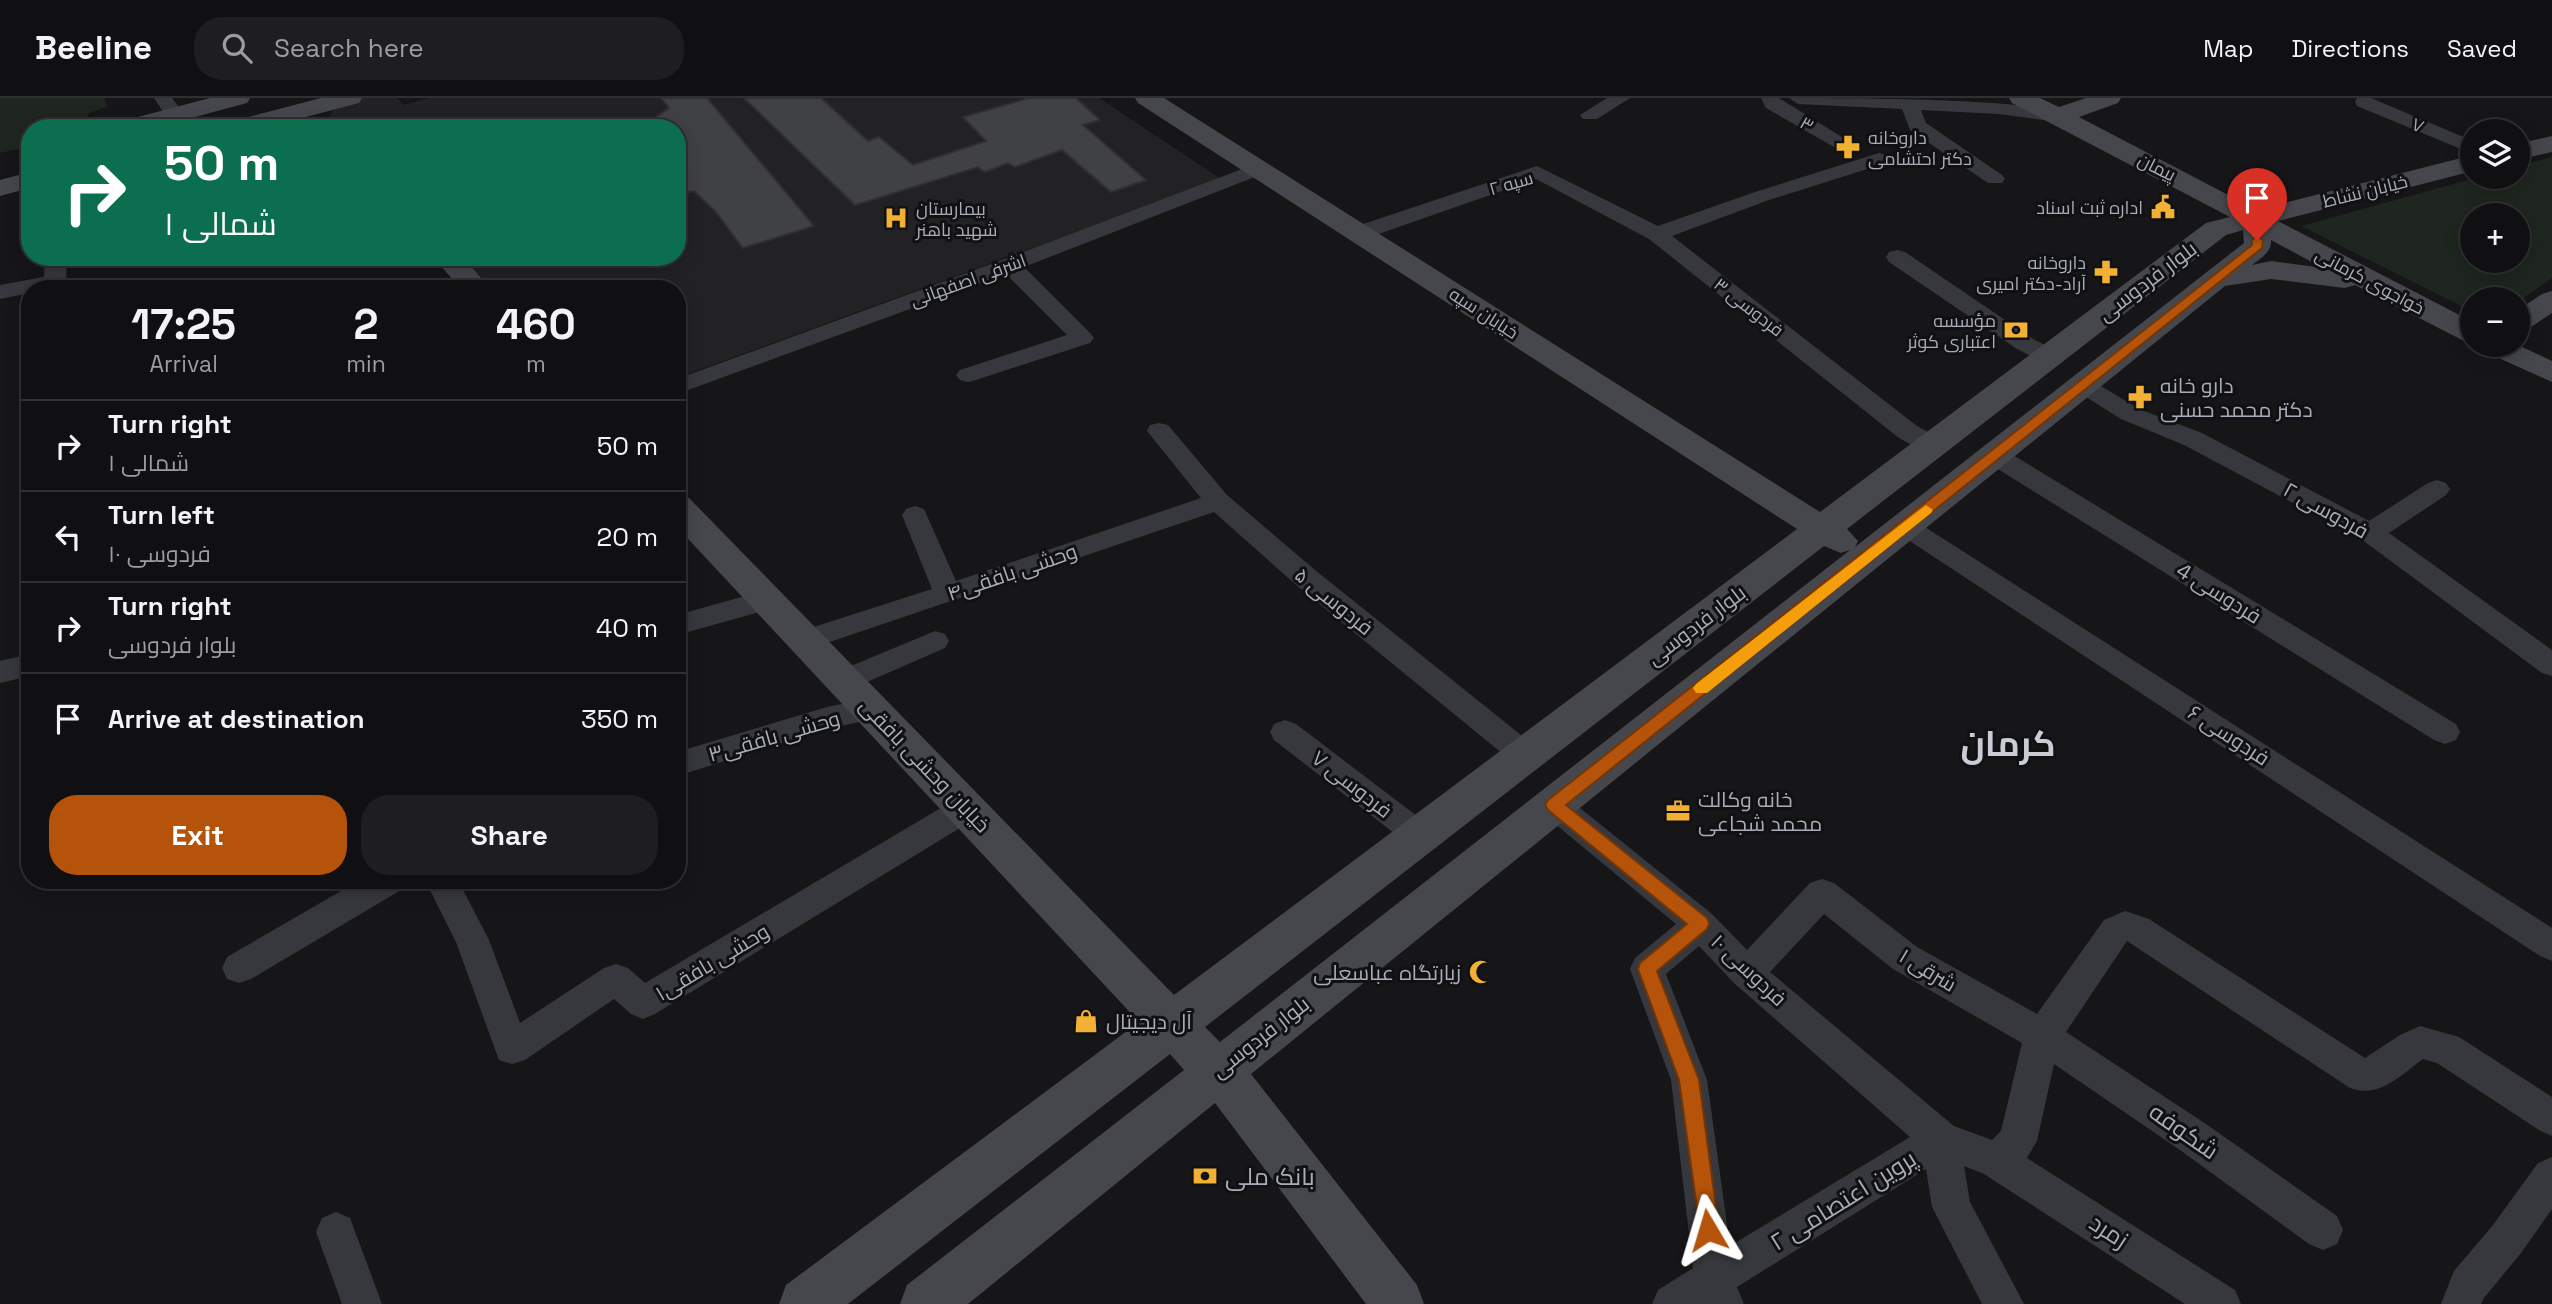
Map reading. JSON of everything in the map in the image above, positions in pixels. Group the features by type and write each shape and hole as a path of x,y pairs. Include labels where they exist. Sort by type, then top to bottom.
{"main road":[{"path":"149,119 238,98"},
{"path":"166,113 272,98"},
{"name":"خیابان سپه","path":"1147,98 1866,557"},
{"name":"پیمان","path":"2021,98 2256,219"},
{"path":"2058,116 2109,98"},
{"path":"255,119 329,107"},
{"path":"275,119 329,107"},
{"path":"2530,149 2552,144"},
{"path":"0,170 21,165"},
{"name":"خیابان نشاط","path":"2256,219 2460,166"},
{"path":"0,181 21,175"},
{"path":"0,188 21,182"},
{"name":"بلوار فردوسی","path":"804,1304 2216,229 2256,219 2258,246 926,1304"},
{"name":"خواجوی کرمانی","path":"2256,219 2371,284 2460,328"},
{"name":"خواجوی کرمانی","path":"2256,219 2300,229 2460,309"},
{"path":"455,266 469,280"},
{"path":"2216,279 2271,270 2319,274 2371,284"},
{"path":"2530,315 2552,300"},
{"path":"2530,346 2552,358"},
{"path":"2519,357 2552,373"},
{"name":"خیابان وحشی بافقی","path":"686,518 967,808 1244,1100 1398,1304"}],"street":[{"path":"1590,115 1620,98"},
{"name":"۳","path":"1770,98 1773,104 1848,147"},
{"path":"1798,98 1999,108 2058,116"},
{"name":"۷","path":"2364,102 2460,143"},
{"path":"1909,103 1917,126 1995,179"},
{"path":"1657,234 1762,196 1879,159"},
{"name":"اشرفی اصفهانی","path":"686,384 1010,265 1258,169"},
{"name":"سپه ۲","path":"1359,233 1537,172 1657,234"},
{"name":"فردوسی ۳","path":"1657,234 1908,432 1932,445"},
{"path":"1897,257 2025,344 2049,356"},
{"path":"968,375 1082,338 1010,265"},
{"path":"0,292 21,288"},
{"name":"فردوسی ۲","path":"2084,384 2130,414 2193,439 2370,533 2552,665"},
{"name":"فردوسی ۵","path":"1159,431 1218,501 1305,577 1525,755"},
{"name":"فردوسی 4","path":"1994,455 2445,732"},
{"path":"2370,533 2437,489"},
{"name":"وحشی بافقی۴","path":"805,640 1218,501"},
{"path":"915,515 948,594"},
{"name":"فردوسی ۶","path":"1905,526 2552,946"},
{"path":"686,622 767,600"},
{"path":"844,681 935,641"},
{"path":"0,672 21,667"},
{"name":"وحشی بافقی۳","path":"686,761 827,718 872,709"},
{"name":"فردوسی ۷","path":"1285,732 1419,835"},
{"name":"فردوسی ۱۰","path":"1554,805 1700,923 1748,973 1941,1139"},
{"name":"وحشی بافقی۱","path":"446,889 472,940 512,1048 616,979 643,1003 967,808"},
{"path":"239,968 375,889"},
{"name":"شرقی ۱","path":"1748,973 1822,893 1905,958 2042,1036"},
{"path":"1700,923 1647,969 1689,1080 1719,1292"},
{"path":"1997,1160 2018,1141 2042,1036 2116,930 2125,926 2137,929 2363,1076 2386,1068 2410,1046 2420,1042 2446,1049 2552,1118"},
{"name":"شکوفه","path":"2042,1036 2193,1137 2323,1230"},
{"path":"1941,1139 1951,1207 2004,1304"},
{"name":"پروین اعتصامی ۲","path":"1672,1304 1719,1292 1941,1139"},
{"name":"زمرد","path":"1941,1139 1997,1160 2221,1304"},
{"path":"2461,1304 2468,1285 2507,1240 2552,1176"},
{"path":"336,1232 362,1304"}],"shaded area":[{"path":"0,98 104,98 107,107 89,113 87,119 21,119 21,148 0,153"},
{"name":"بیمارستان شهید باهنر","path":"362,98 397,98 403,105 429,98 1099,98 1221,179 686,375 686,280 485,280 471,266 686,266 686,119 329,119 335,105"},
{"path":"2552,157 2552,278 2530,294 2530,287 2460,287 2460,306 2301,226 2460,182 2460,189 2530,189 2530,163"}],"building":[{"path":"661,98 707,98 814,226 743,248 715,211 694,191 686,190 686,119 653,119 669,108"},
{"path":"744,98 821,98 868,141 879,137 913,165 986,141 963,117 1029,98 1076,98 1100,120 1083,125 1146,180 1111,192 1062,150 1015,167 1008,163 985,172 978,167 855,205"}],"slow traffic":[{"path":"1701,688 1926,510"}],"place":[{"name":"داروخانه دکتر احتشامی","path":"1848,147"},
{"name":"اداره ثبت اسناد","path":"2163,207"},
{"name":"بیمارستان شهید باهنر","path":"896,218"},
{"name":"داروخانه آراد-دکتر امیری","path":"2106,272"},
{"name":"مؤسسه اعتباری کوثر","path":"2016,330"},
{"name":"دارو خانه دکتر محمد حسنی","path":"2140,397"},
{"name":"خانه وکالت محمد شجاعی","path":"1678,811"},
{"name":"زیارتگاه عباسعلی","path":"1481,972"},
{"name":"آل دیجیتال","path":"1086,1021"},
{"name":"بانک ملی","path":"1205,1176"}],"district":[{"name":"کرمان","path":"2008,744"}],"route":[{"path":"1708,1230 1689,1080 1647,969 1700,923 1554,805 2258,246 2257,240"}]}
